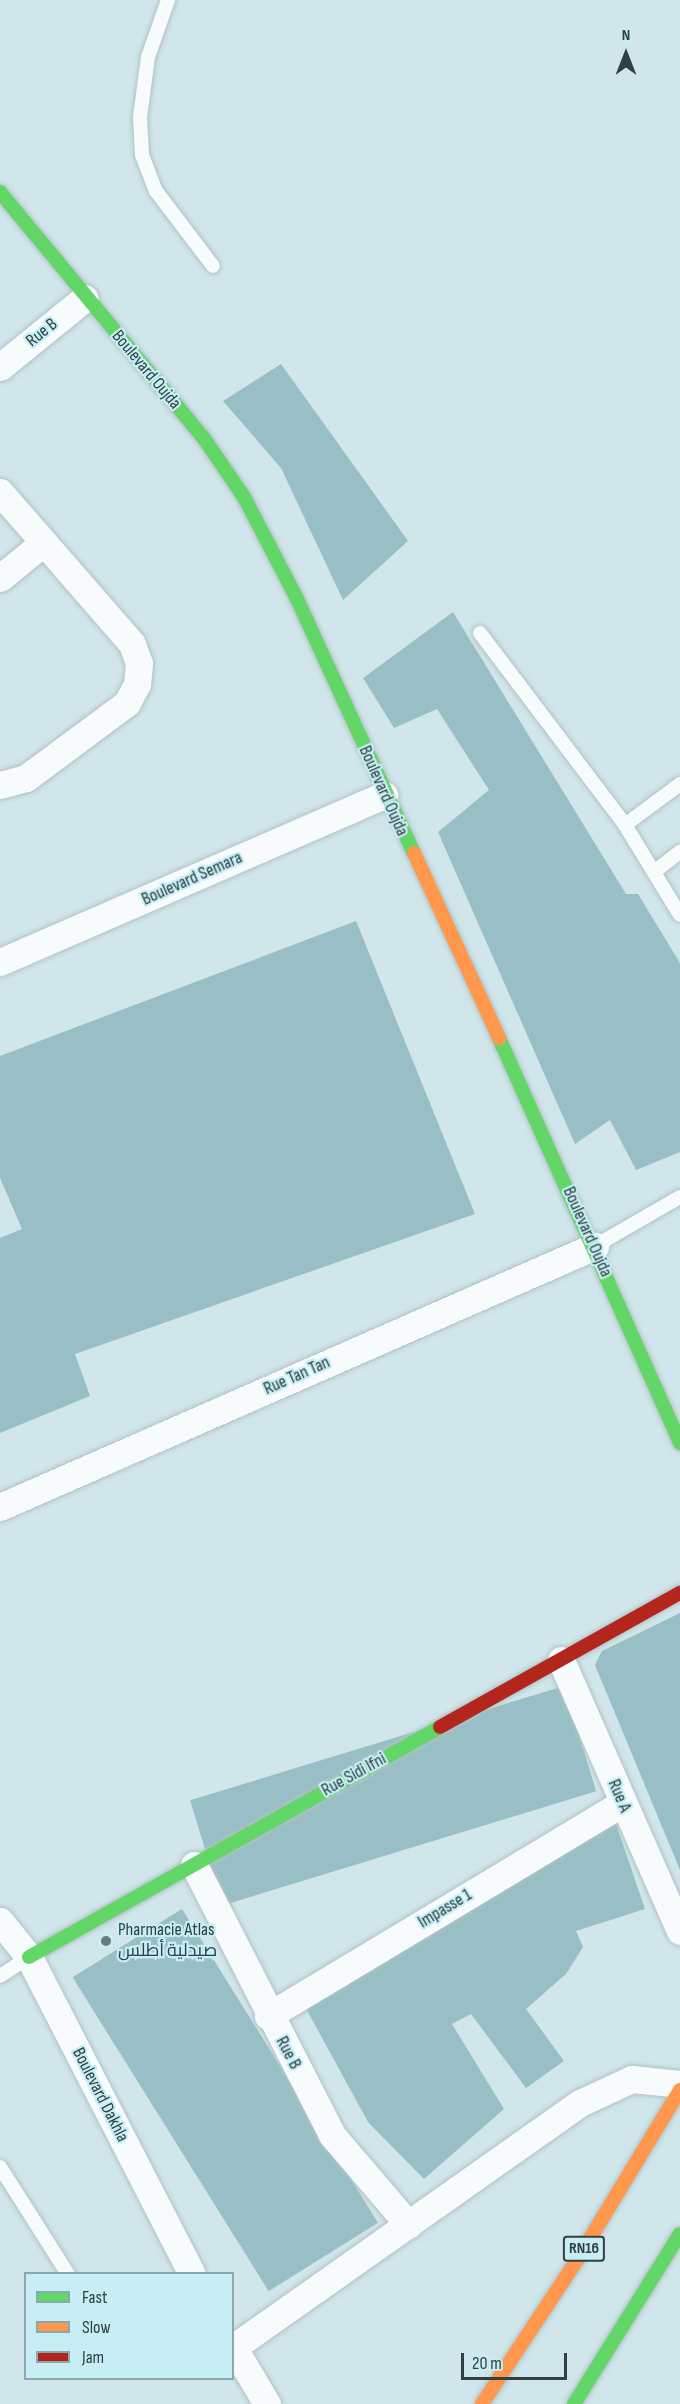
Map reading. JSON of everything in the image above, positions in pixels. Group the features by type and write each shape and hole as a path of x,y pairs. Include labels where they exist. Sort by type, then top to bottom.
{"main road":[{"name":"Boulevard Oujda","path":"0,192 85,298 203,437 244,497 297,599 384,795 595,1246 680,1443"},
{"name":"Rue Sidi Ifni","path":"29,1958 680,1593"},
{"name":"RN16","path":"482,2404 577,2260 680,2090"},
{"path":"574,2404 680,2234"}],"street":[{"name":"Rue B","path":"0,368 85,298"},
{"path":"0,492 132,644 139,663 137,684 127,703 26,778 0,784"},
{"path":"0,578 43,543"},
{"name":"Boulevard Semara","path":"0,962 384,795"},
{"name":"Rue Tan Tan","path":"0,1507 595,1246"},
{"name":"Rue A","path":"561,1660 680,1931"},
{"name":"Impasse 1","path":"268,2016 622,1803"},
{"name":"Rue B","path":"194,1865 268,2016 332,2135 409,2224"},
{"name":"Boulevard Dakhla","path":"0,1921 29,1958 191,2272"},
{"path":"234,2345 580,2103 615,2084 654,2079 680,2084"},
{"path":"234,2348 267,2404"}],"lane":[{"path":"168,0 148,57 140,117 142,155 156,191 213,266"},
{"path":"480,633 625,825 680,915"},
{"path":"625,825 680,784"},
{"path":"654,872 680,852"},
{"path":"595,1246 680,1197"},
{"path":"0,1976 29,1958"},
{"path":"0,2167 67,2272"}],"building":[{"path":"281,364 408,541 343,600 281,468 223,401"},
{"path":"453,612 626,894 638,894 680,963 680,1152 636,1170 610,1120 575,1144 438,832 489,790 437,709 394,728 363,678"},
{"path":"356,921 475,1214 75,1354 90,1396 0,1433 0,1238 22,1229 0,1178 0,1056"},
{"path":"680,1613 680,1870 595,1665 602,1651"},
{"path":"564,1686 596,1791 222,1906 190,1800"},
{"path":"616,1824 645,1909 576,1931 583,1947 566,1974 526,2009 564,2061 526,2088 471,2014 452,2024 504,2109 424,2179 368,2122 303,2003"},
{"path":"182,1909 378,2223 269,2291 73,1977"}],"traffic: fast":[{"path":"0,192 203,437 244,497 297,599 414,853"},
{"path":"499,1038 680,1443"},
{"path":"29,1957 440,1727"},
{"path":"574,2404 680,2234"}],"traffic: slow":[{"path":"414,853 499,1038"},
{"path":"482,2404 577,2260 680,2090"}],"traffic: jam":[{"path":"440,1727 680,1593"}],"place":[{"name":"Pharmacie Atlas صيدلية أطلس","path":"106,1941"}]}
